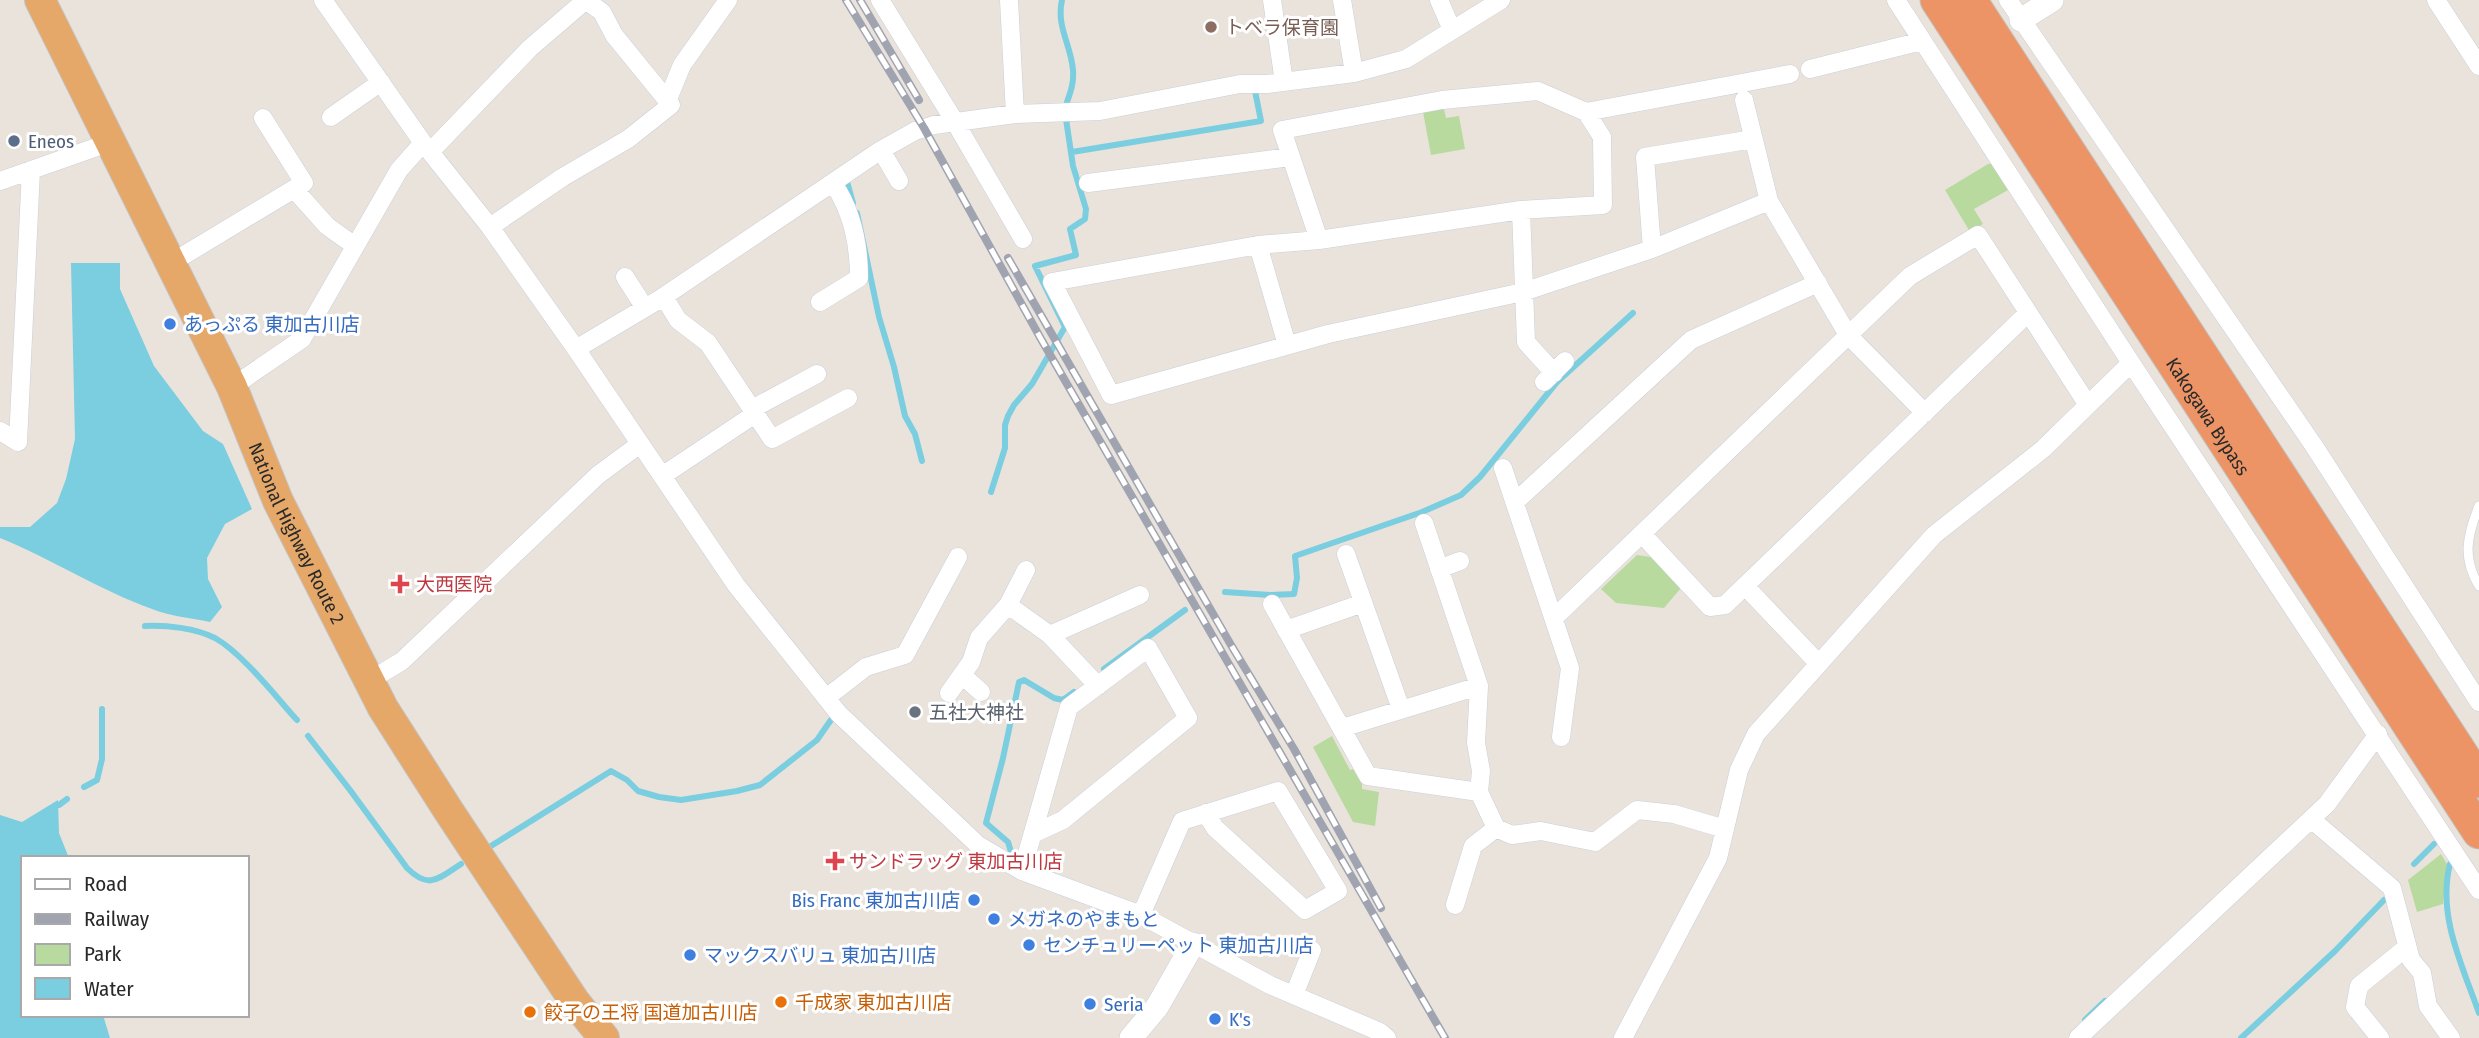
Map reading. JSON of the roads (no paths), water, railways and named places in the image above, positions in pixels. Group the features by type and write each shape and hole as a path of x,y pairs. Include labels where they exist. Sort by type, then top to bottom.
{"highway":[{"name":"National Highway Route 2","path":"40,0 232,387 278,501 383,708 575,1002 604,1038"},
{"name":"Kakogawa Bypass","path":"1937,0 2479,832"},
{"name":"Kakogawa Bypass","path":"1970,0 2479,781"}],"street":[{"path":"232,387 302,339 399,170 427,147 530,48 586,0 602,12 614,35 671,105 628,139 563,177 490,227"},
{"path":"668,99 682,65 728,0"},
{"path":"880,0 956,122 1019,214 1023,239"},
{"path":"1272,0 1284,82"},
{"path":"1342,0 1354,73"},
{"path":"1439,0 1452,30"},
{"path":"576,349 664,297 881,150 915,131 933,125 1015,114 1100,111 1240,84 1284,82 1354,73 1406,59 1501,0"},
{"path":"1896,0 2131,363 2479,890"},
{"path":"2008,0 2314,446 2479,702"},
{"path":"2021,20 2052,0"},
{"path":"2436,0 2479,66"},
{"path":"325,1 427,147 490,227 576,349 736,585 839,714 978,845 1022,871 1141,915 1270,985 1380,1032 1387,1038"},
{"path":"1015,4 1015,114"},
{"path":"1810,69 1922,41"},
{"path":"1319,240 1282,130 1442,100 1538,92 1586,112 1790,74"},
{"path":"331,117 381,82"},
{"path":"1744,100 1769,201 1848,335 1924,413"},
{"path":"1586,112 1602,137 1603,205 1521,210 1319,240 1258,245 1052,282 1111,395 1328,334 1523,292 1651,249 1769,201"},
{"path":"171,263 304,183 263,118"},
{"path":"1651,249 1645,157 1753,139"},
{"path":"0,181 111,142"},
{"path":"881,150 899,181"},
{"path":"1088,183 1291,157"},
{"path":"0,431 18,442 31,170"},
{"path":"820,302 859,278 859,249 834,183"},
{"path":"294,189 327,226 355,246"},
{"path":"1521,210 1526,342 1554,372"},
{"path":"1554,618 1910,276 1978,235 2088,405"},
{"path":"1258,245 1287,345"},
{"path":"625,277 645,309"},
{"path":"1516,502 1691,340 1818,283"},
{"path":"664,297 678,320 708,343 772,439 848,398"},
{"path":"1642,534 1710,607 1725,606 2028,313"},
{"path":"1623,1038 1718,858 1739,770 1756,734 1934,535 2043,449 2131,363"},
{"path":"662,476 754,411 817,374"},
{"path":"369,681 402,661 598,475 640,444"},
{"path":"1503,468 1570,668 1561,737"},
{"path":"1424,523 1479,686 1476,743 1481,771 1479,792 1496,828 1512,835 1541,831 1595,842 1637,810 1674,814 1725,829"},
{"path":"1346,554 1401,709"},
{"path":"826,698 866,667 905,655 958,557"},
{"path":"1439,569 1460,561"},
{"path":"949,694 971,662 979,638 1008,605 1026,570"},
{"path":"1745,586 1819,664"},
{"path":"1050,635 1140,595"},
{"path":"1286,630 1363,603"},
{"path":"1272,604 1368,776 1479,792"},
{"path":"1008,605 1050,635 1098,685"},
{"path":"1111,609 1124,624"},
{"path":"1022,871 1069,707 1148,648 1188,718 1063,820 1035,833"},
{"path":"962,675 981,692"},
{"path":"1342,728 1479,686"},
{"path":"2078,1038 2328,804 2378,734"},
{"path":"1141,915 1182,821 1206,813 1279,790 1338,891 1305,910 1215,828 1206,813"},
{"path":"2311,819 2392,888 2411,960 2421,973 2428,1006 2451,1038"},
{"path":"1455,905 1473,846 1496,828"},
{"path":"1131,1038 1157,1007 1194,944"},
{"path":"2380,1038 2355,1007 2359,986 2407,947"},
{"path":"1294,995 1312,950"}],"lane":[{"path":"2479,506 2468,542 2468,569 2479,586"}],"water":[{"path":"71,263 120,263 120,289 154,366 203,431 223,444 252,509 225,524 207,558 208,579 222,607 210,622 166,613 132,601 0,538 0,527 30,527 57,503 66,479 75,439"},
{"path":"58,800 59,833 68,856 21,856 21,1017 104,1017 110,1038 0,1038 0,815 22,822"}],"waterway":[{"path":"1062,0 1062,27 1073,70 1067,102"},
{"path":"1072,152 1261,121 1255,91"},
{"path":"991,492 1005,448 1005,425 1008,416 1032,384 1065,327 1035,266 1076,255 1070,229 1085,219 1086,209 1073,166 1066,119"},
{"path":"846,178 853,203"},
{"path":"857,213 879,317 905,416 915,434 922,461"},
{"path":"1225,592 1294,594 1297,578 1295,556 1422,512 1461,495 1480,477 1557,382 1633,313"},
{"path":"1104,669 1185,610"},
{"path":"145,626 181,628 215,638 247,664 297,720"},
{"path":"1012,855 1008,842 986,823 1019,682 1024,680 1054,698 1063,700 1074,692"},
{"path":"84,787 97,780 102,759 102,709"},
{"path":"491,846 611,771 627,780 638,791 681,800 760,785 817,740 833,717"},
{"path":"308,736 415,875 421,879 434,880 461,864"},
{"path":"59,805 67,799"},
{"path":"2414,864 2434,844"},
{"path":"2450,864 2447,883 2449,921 2479,1013"},
{"path":"2241,1038 2335,951 2384,900"},
{"path":"2085,1020 2105,1001"}],"railway":[{"path":"846,0 924,128 1041,339 1445,1038"},
{"path":"860,0 919,100"},
{"path":"1008,258 1294,749 1381,908"}],"place":[{"name":"トベラ保育園","path":"1211,27"},
{"name":"Eneos","path":"14,141"},
{"name":"あっぷる 東加古川店","path":"170,324"},
{"name":"大西医院","path":"400,584"},
{"name":"五社大神社","path":"915,712"},
{"name":"サンドラッグ 東加古川店","path":"835,861"},
{"name":"Bis Franc 東加古川店","path":"974,900"},
{"name":"メガネのやまもと","path":"994,919"},
{"name":"センチュリーペット 東加古川店","path":"1029,945"},
{"name":"マックスバリュ 東加古川店","path":"690,955"},
{"name":"千成家 東加古川店","path":"781,1002"},
{"name":"Seria","path":"1090,1004"},
{"name":"餃子の王将 国道加古川店","path":"530,1012"},
{"name":"K's","path":"1215,1019"}]}
